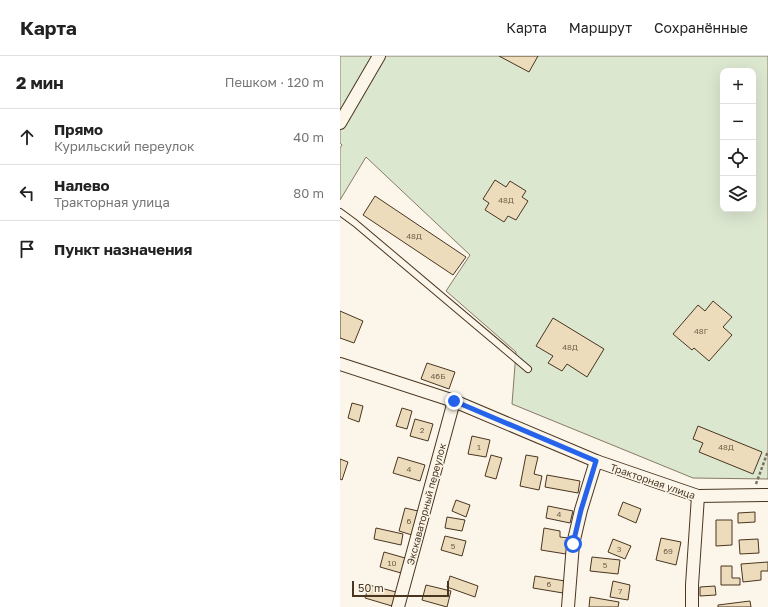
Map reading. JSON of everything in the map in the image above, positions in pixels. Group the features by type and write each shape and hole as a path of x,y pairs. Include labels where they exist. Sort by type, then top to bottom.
{"street":[{"path":"340,123 379,56"},
{"name":"Тракторная улица","path":"340,364 454,401 596,461 698,496 768,495"},
{"name":"Экскаваторный переулок","path":"398,607 454,401"},
{"path":"568,607 573,544 581,510 596,461"},
{"path":"692,607 698,496"}],"lane":[{"path":"340,212 528,368"}],"path":[{"path":"752,496 768,451"}],"green space":[{"path":"340,56 768,56 768,479 693,478 512,404 516,352 446,291 470,255 366,157 340,200 340,148 342,145 340,143"}],"building":[{"path":"499,56 538,56 529,72"},
{"path":"495,180 506,187 510,181 526,191 522,197 528,201 516,220 508,216 504,222 485,210 489,203 483,199"},
{"path":"375,196 466,257 453,275 363,215"},
{"path":"713,301 732,317 723,327 732,335 709,361 694,348 692,350 673,334 698,305 705,311"},
{"path":"340,311 363,321 354,343 340,338"},
{"path":"553,318 604,349 587,377 567,364 562,371 548,363 553,356 536,346"},
{"path":"427,363 455,372 449,389 421,379"},
{"path":"352,403 363,406 359,422 348,418"},
{"path":"402,408 412,411 407,429 396,426"},
{"path":"415,419 433,424 428,441 410,436"},
{"path":"698,426 762,452 753,474 699,452 703,443 693,439"},
{"path":"472,436 490,440 486,457 468,454"},
{"path":"491,455 502,458 496,479 485,476"},
{"path":"526,455 538,457 534,474 542,476 539,490 520,486"},
{"path":"398,457 425,465 420,481 393,473"},
{"path":"340,459 348,462 342,480 340,479"},
{"path":"547,475 580,481 578,493 545,487"},
{"path":"456,500 470,505 466,517 452,511"},
{"path":"623,502 641,509 636,523 618,515"},
{"path":"548,506 573,511 570,523 546,518"},
{"path":"405,508 418,511 412,535 399,531"},
{"path":"755,512 755,522 738,523 738,513"},
{"path":"447,517 465,520 462,531 445,528"},
{"path":"716,520 732,520 732,545 716,546"},
{"path":"376,528 403,534 401,545 374,539"},
{"path":"544,528 560,531 560,537 569,538 566,554 541,550"},
{"path":"445,536 466,541 462,556 441,550"},
{"path":"661,538 681,542 676,565 656,560"},
{"path":"613,539 631,546 625,559 608,552"},
{"path":"758,539 759,553 740,554 739,540"},
{"path":"384,552 405,558 401,573 380,567"},
{"path":"592,557 620,560 618,574 590,571"},
{"path":"768,562 768,571 761,571 761,580 743,582 741,564"},
{"path":"721,566 732,566 732,578 740,578 740,585 721,585"},
{"path":"450,576 478,586 475,597 447,587"},
{"path":"535,576 565,581 563,593 533,588"},
{"path":"613,581 630,585 628,600 610,597"},
{"path":"369,585 396,592 392,606 365,598"},
{"path":"426,585 451,591 447,607 422,600"},
{"path":"715,586 716,595 700,596 700,587"},
{"path":"590,597 619,602 618,607 589,607"},
{"path":"750,601 751,607 718,607 718,605"}],"route":[{"path":"454,401 596,461 581,510 573,544"}]}
